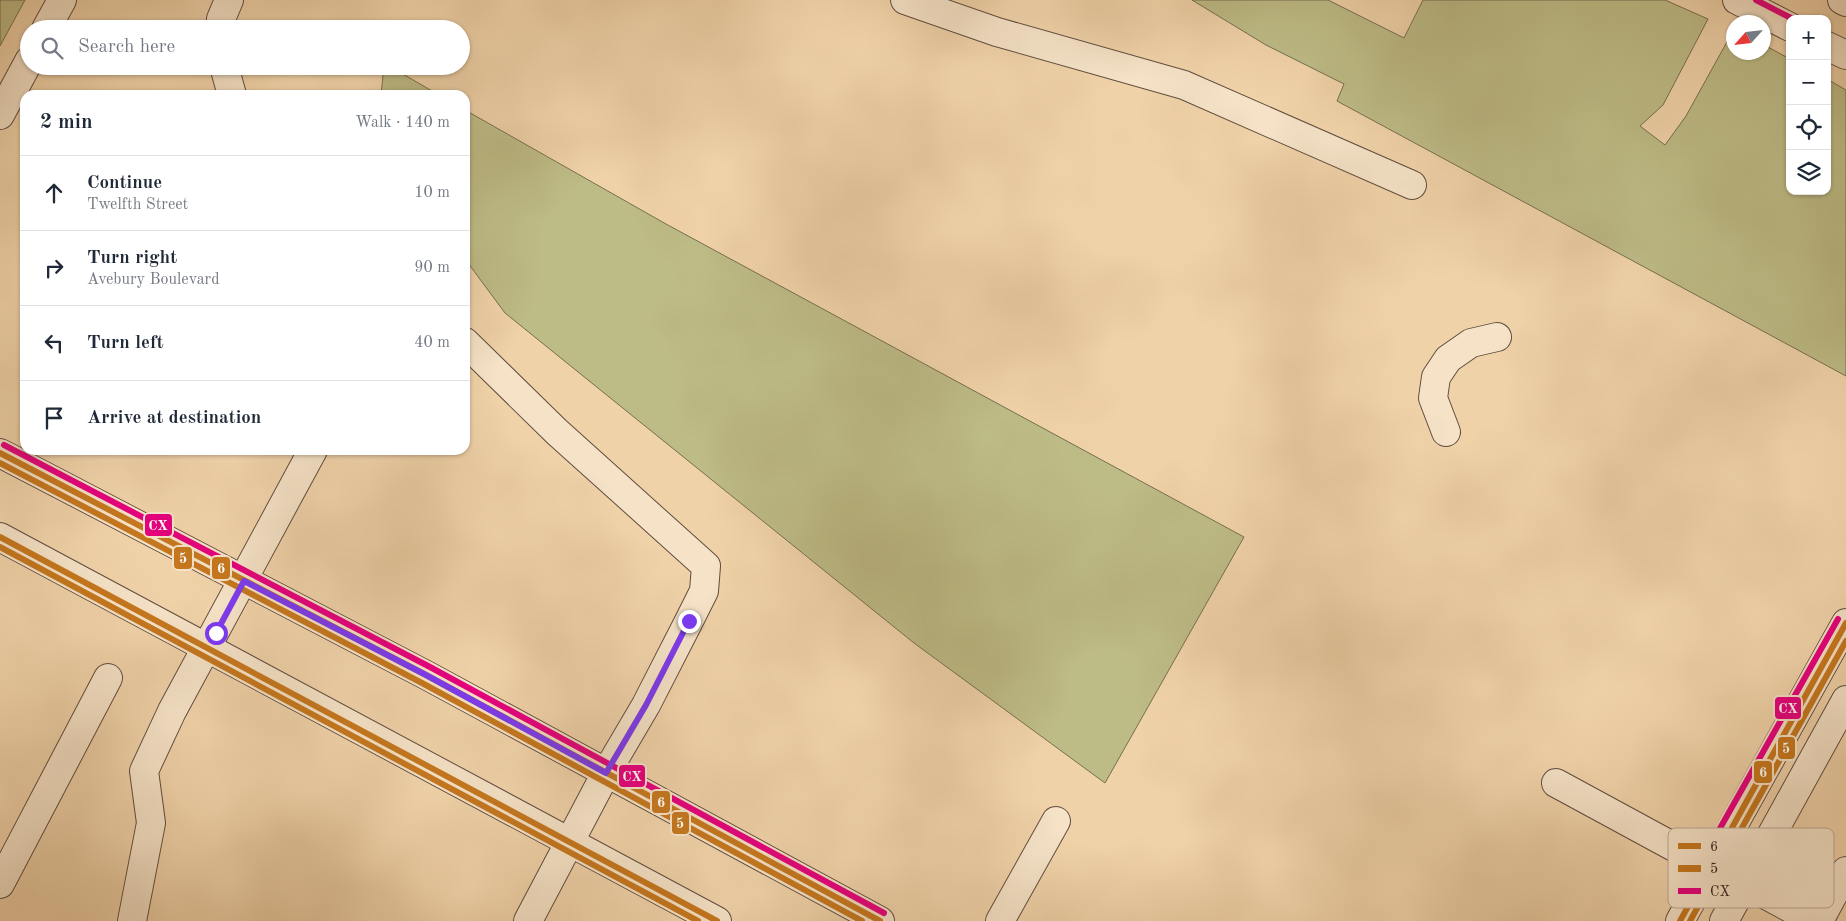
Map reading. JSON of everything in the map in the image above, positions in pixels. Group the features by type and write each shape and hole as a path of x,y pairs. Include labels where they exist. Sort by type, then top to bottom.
{"street":[{"path":"51,20 62,0"},
{"path":"221,20 229,0"},
{"path":"904,0 997,32 1184,85 1412,185"},
{"path":"1737,0 1786,25"},
{"path":"1842,0 1846,2"},
{"path":"1831,48 1846,55"},
{"path":"0,114 21,75"},
{"path":"226,75 231,90"},
{"path":"1446,432 1433,398 1436,377 1448,359 1471,343 1497,337"},
{"path":"470,347 538,414 706,566 704,591 689,621 646,705 606,773 528,921"},
{"path":"5,455 426,675 880,921"},
{"path":"132,921 151,823 144,771 150,755 310,455"},
{"path":"0,537 717,921"},
{"path":"1730,828 1846,623"},
{"path":"0,884 108,678"},
{"path":"1775,828 1846,700"},
{"path":"1556,783 1668,844"},
{"path":"1000,921 1056,821"},
{"path":"1834,893 1846,871"},
{"path":"1680,921 1687,908"},
{"path":"1724,921 1731,908"},
{"path":"1790,908 1814,921"},
{"path":"1819,921 1826,908"}],"shaded area":[{"path":"0,0 25,0 0,46"},
{"path":"1192,0 1328,0 1404,38 1423,0 1665,0 1708,19 1663,105 1640,126 1665,145 1686,116 1726,44 1726,60 1771,60 1771,49 1786,57 1786,195 1831,195 1831,81 1846,90 1846,376 1337,101 1344,84 1266,45"},
{"path":"383,75 405,75 430,90 382,90"},
{"path":"470,113 666,224 1244,537 1105,783 914,643 505,313 470,266"}],"transit line":[{"name":"CX","path":"1756,0 1786,15"},
{"name":"CX","path":"4,445 20,453"},
{"name":"6","path":"0,453 426,675 880,921"},
{"name":"CX","path":"23,455 430,667 884,913"},
{"name":"5","path":"0,463 422,683 862,921"},
{"name":"6","path":"0,537 717,921"},
{"name":"5","path":"0,547 698,921"},
{"name":"CX","path":"1720,828 1838,619"},
{"name":"6","path":"1732,828 1846,623"},
{"name":"5","path":"1742,828 1846,641"},
{"name":"6","path":"1680,921 1687,908"},
{"name":"5","path":"1690,921 1697,908"}],"route":[{"path":"216,633 244,581 426,675 606,773 646,705 689,621"}]}
